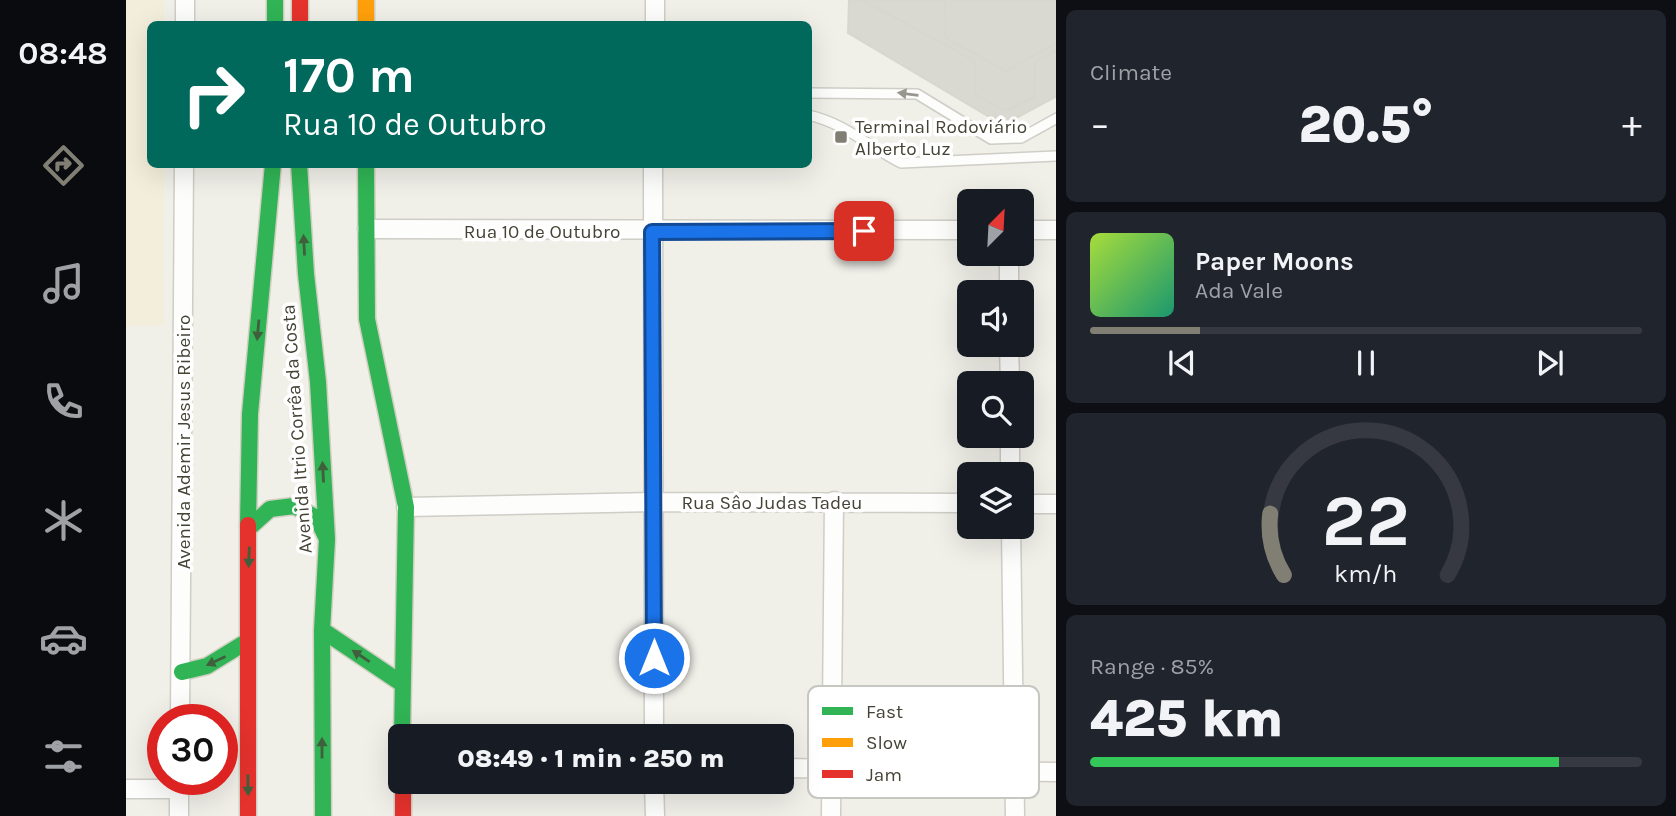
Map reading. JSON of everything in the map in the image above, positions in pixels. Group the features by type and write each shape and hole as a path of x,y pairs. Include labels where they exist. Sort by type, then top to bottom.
{"main road":[{"path":"275,0 275,21"},
{"path":"300,0 300,21"},
{"path":"366,0 366,21"},
{"name":"Avenida Itrio Corrêa da Costa","path":"248,816 246,642 250,414 273,168"},
{"name":"Avenida Itrio Corrêa da Costa","path":"299,168 306,274 318,383 327,539 322,629 323,816"},
{"path":"366,168 368,319 406,507 402,724"},
{"path":"250,527 270,509 294,506 317,518 327,539"},
{"path":"322,629 401,683"},
{"path":"182,672 207,666 246,642"},
{"path":"403,794 403,816"}],"street":[{"path":"185,0 185,21"},
{"path":"655,0 655,21"},
{"name":"Avenida Ademir Jesus Ribeiro","path":"181,704 184,168"},
{"path":"653,168 654,724"},
{"name":"Rua 10 de Outubro","path":"366,229 652,232 957,230"},
{"path":"1034,230 1056,230"},
{"path":"832,686 834,501"},
{"name":"Rua Sâo Judas Tadeu","path":"406,507 655,502 957,503"},
{"path":"1034,504 1056,504"},
{"path":"1011,539 1015,686"},
{"path":"126,789 147,787"},
{"path":"654,794 655,816"},
{"path":"179,795 179,816"},
{"path":"831,798 831,816"},
{"path":"1015,816 1016,798"}],"lane":[{"path":"812,93 917,94 991,139 1021,138 1056,118"},
{"path":"812,117 839,124 880,153 901,163 1056,156"}],"shaded area":[{"path":"126,0 164,0 164,21 147,21 147,168 164,168 164,326 126,326"}],"building":[{"path":"849,0 863,0 975,61 975,94 1005,111 1034,97 1035,62 1056,51 1056,97 1003,125 848,33"},
{"path":"863,0 1056,0 1056,51 1035,62 1034,97 1005,111 975,94 975,61"},
{"path":"945,0 1056,0 1056,43 1006,71 946,38"}],"traffic: fast":[{"path":"275,0 275,21"},
{"path":"248,525 250,414 273,168"},
{"path":"299,168 306,274 318,382 327,539 322,630 323,816"},
{"path":"366,168 367,319 406,507 402,724"},
{"path":"250,527 270,509 294,506 317,518 327,539"},
{"path":"322,630 401,683"},
{"path":"182,672 207,666 246,642"}],"traffic: slow":[{"path":"366,0 366,21"}],"traffic: jam":[{"path":"300,0 300,21"},
{"path":"248,525 248,816"},
{"path":"403,794 403,816"}],"place":[{"name":"Terminal Rodoviário Alberto Luz","path":"841,137"}],"route":[{"path":"654,658 652,232 864,231"}]}
